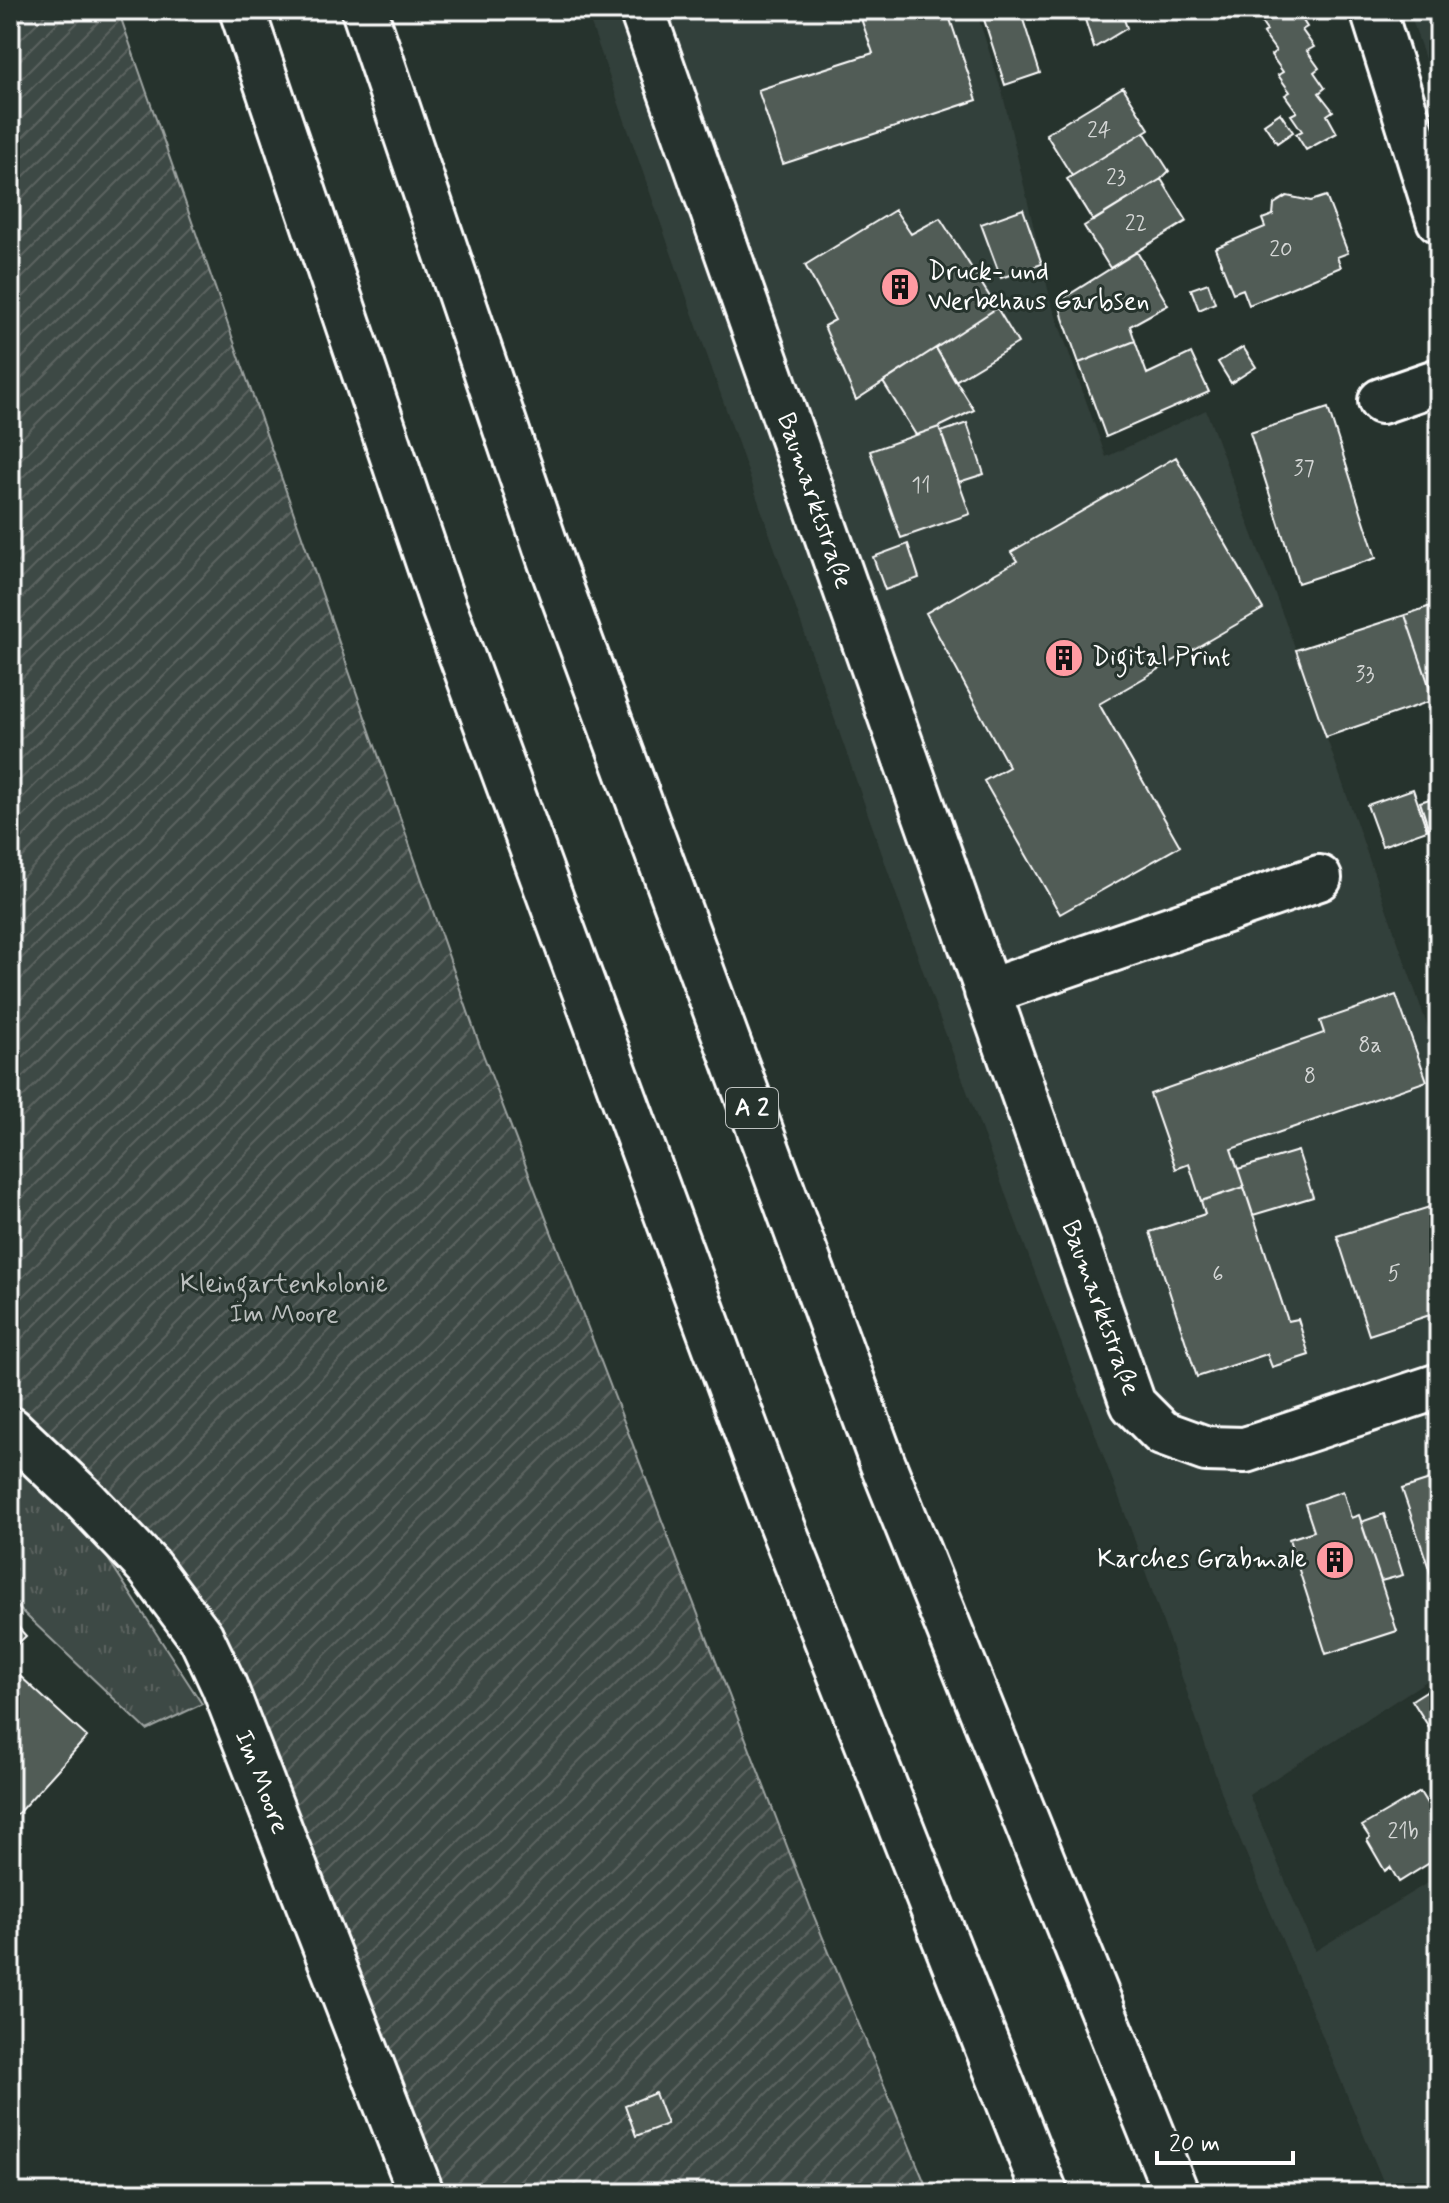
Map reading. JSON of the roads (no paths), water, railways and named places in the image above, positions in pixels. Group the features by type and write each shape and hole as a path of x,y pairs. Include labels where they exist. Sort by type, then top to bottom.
{"main road":[{"path":"242,10 444,608 751,1443 1045,2193"},
{"name":"A 2","path":"364,10 551,562 882,1462 1176,2193"},
{"name":"Baumarktstraße","path":"642,10 1133,1404 1162,1433 1206,1449 1245,1450 1439,1386"},
{"path":"1373,10 1436,203"},
{"path":"1381,401 1439,381"},
{"path":"987,992 1319,878"},
{"name":"Im Moore","path":"10,1429 85,1500 148,1566 201,1637 224,1686 421,2193"}],"place":[{"name":"Druck- und Werbehaus Garbsen","path":"900,287"},
{"name":"Digital Print","path":"1064,658"},
{"name":"Karches Grabmale","path":"1335,1560"}],"park label":[{"name":"Kleingartenkolonie Im Moore","path":"284,1300"}]}
